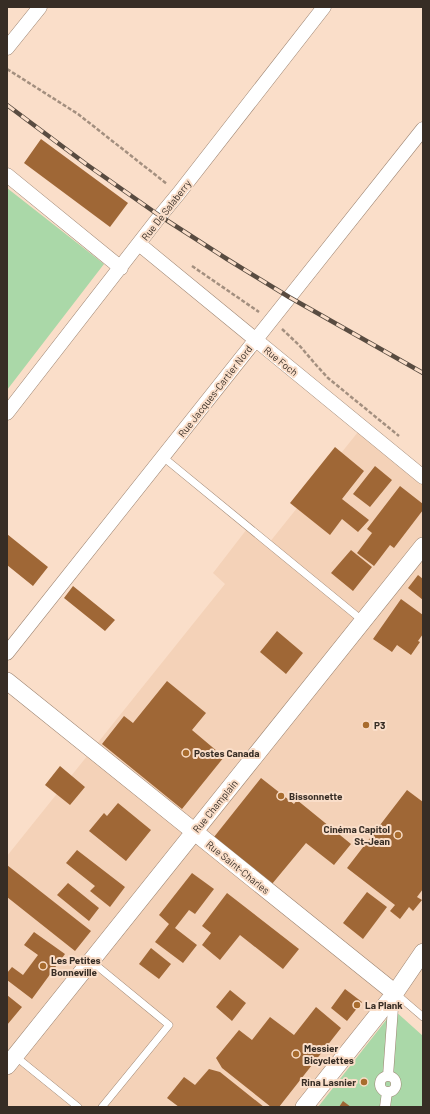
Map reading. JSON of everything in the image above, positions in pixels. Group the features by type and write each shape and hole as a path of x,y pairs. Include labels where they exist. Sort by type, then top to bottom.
{"street":[{"path":"7,48 40,7"},
{"name":"Rue De Salaberry","path":"7,413 324,7"},
{"name":"Rue Jacques-Cartier Nord","path":"7,653 423,129"},
{"path":"7,175 120,268"},
{"name":"Rue Foch","path":"139,244 423,477"},
{"name":"Rue Champlain","path":"11,1061 423,546"},
{"name":"Rue Saint-Charles","path":"7,681 395,993"},
{"path":"304,1107 395,993 423,952"},
{"path":"385,1107 387,1092 382,1090 380,1085 381,1080 388,1076 395,993"}],"lane":[{"path":"163,457 363,622"},
{"path":"91,961 169,1025 102,1107"},
{"path":"395,993 423,1017"},
{"path":"11,1061 78,1107"}],"path":[{"path":"7,69 78,114 179,193"},
{"path":"190,265 272,320 299,345 328,378 397,433 401,438"}],"shaded area":[{"path":"362,427 423,477 423,1017 395,993 304,1107 7,1107 7,856 225,584 213,573 250,525 269,543"}],"green space":[{"path":"7,188 104,264 7,390"},
{"path":"394,1010 423,1036 423,1107 318,1107"}],"building":[{"path":"41,139 128,203 110,227 24,163"},
{"path":"335,447 364,471 342,499 369,520 358,532 342,519 330,535 290,503"},
{"path":"375,466 392,480 370,507 353,494"},
{"path":"400,486 423,504 423,510 394,548 390,545 374,566 357,553 372,533 367,529"},
{"path":"7,534 48,567 33,586 7,565"},
{"path":"351,550 372,567 353,591 331,573"},
{"path":"418,575 423,579 423,600 408,588"},
{"path":"73,586 115,620 105,631 64,598"},
{"path":"401,599 423,615 423,634 418,641 420,642 411,655 397,645 392,652 373,639"},
{"path":"277,631 303,653 286,674 260,652"},
{"path":"167,681 206,713 192,730 224,757 182,809 102,744 124,716 133,723"},
{"path":"60,766 85,787 70,805 45,785"},
{"path":"261,778 294,804 297,800 351,844 334,865 306,843 272,884 214,837"},
{"name":"Cinéma Capitol St-Jean","path":"407,790 423,802 423,889 417,897 422,900 413,911 409,907 400,919 390,911 395,905 347,868"},
{"path":"118,803 151,830 126,861 89,831 104,813 107,816"},
{"path":"77,850 125,887 110,907 90,891 95,886 66,863"},
{"path":"7,865 91,931 75,951 7,897"},
{"path":"192,873 214,889 195,914 189,910 175,928 197,945 183,963 155,942 169,924 159,915"},
{"path":"68,883 99,908 89,921 57,895"},
{"path":"367,892 387,907 363,939 343,923"},
{"path":"227,893 299,949 283,969 240,935 220,960 202,945 211,933 202,926"},
{"path":"34,932 65,954 32,999 7,980 7,973 12,967 23,975 38,955 24,945"},
{"path":"151,948 171,964 159,979 139,964"},
{"path":"345,989 362,1002 347,1021 331,1008"},
{"path":"230,990 246,1003 232,1021 216,1007"},
{"path":"7,995 22,1007 7,1025"},
{"path":"316,1007 341,1028 279,1107 271,1107 222,1068 216,1058 239,1030 252,1040 270,1017 294,1035"},
{"path":"209,1069 220,1072 264,1107 179,1107 167,1098 184,1077 195,1085"},
{"path":"343,1101 351,1107 339,1107"}],"railway":[{"path":"7,105 86,164 160,216 289,297 423,373"}],"place":[{"name":"P3","path":"366,725"},
{"name":"Postes Canada","path":"186,753"},
{"name":"Bissonnette","path":"281,796"},
{"name":"Cinéma Capitol St-Jean","path":"398,835"},
{"name":"Les Petites Bonneville","path":"43,966"},
{"name":"La Plank","path":"357,1005"},
{"name":"Messier Bicyclettes","path":"296,1054"},
{"name":"Rina Lasnier","path":"364,1082"}]}
